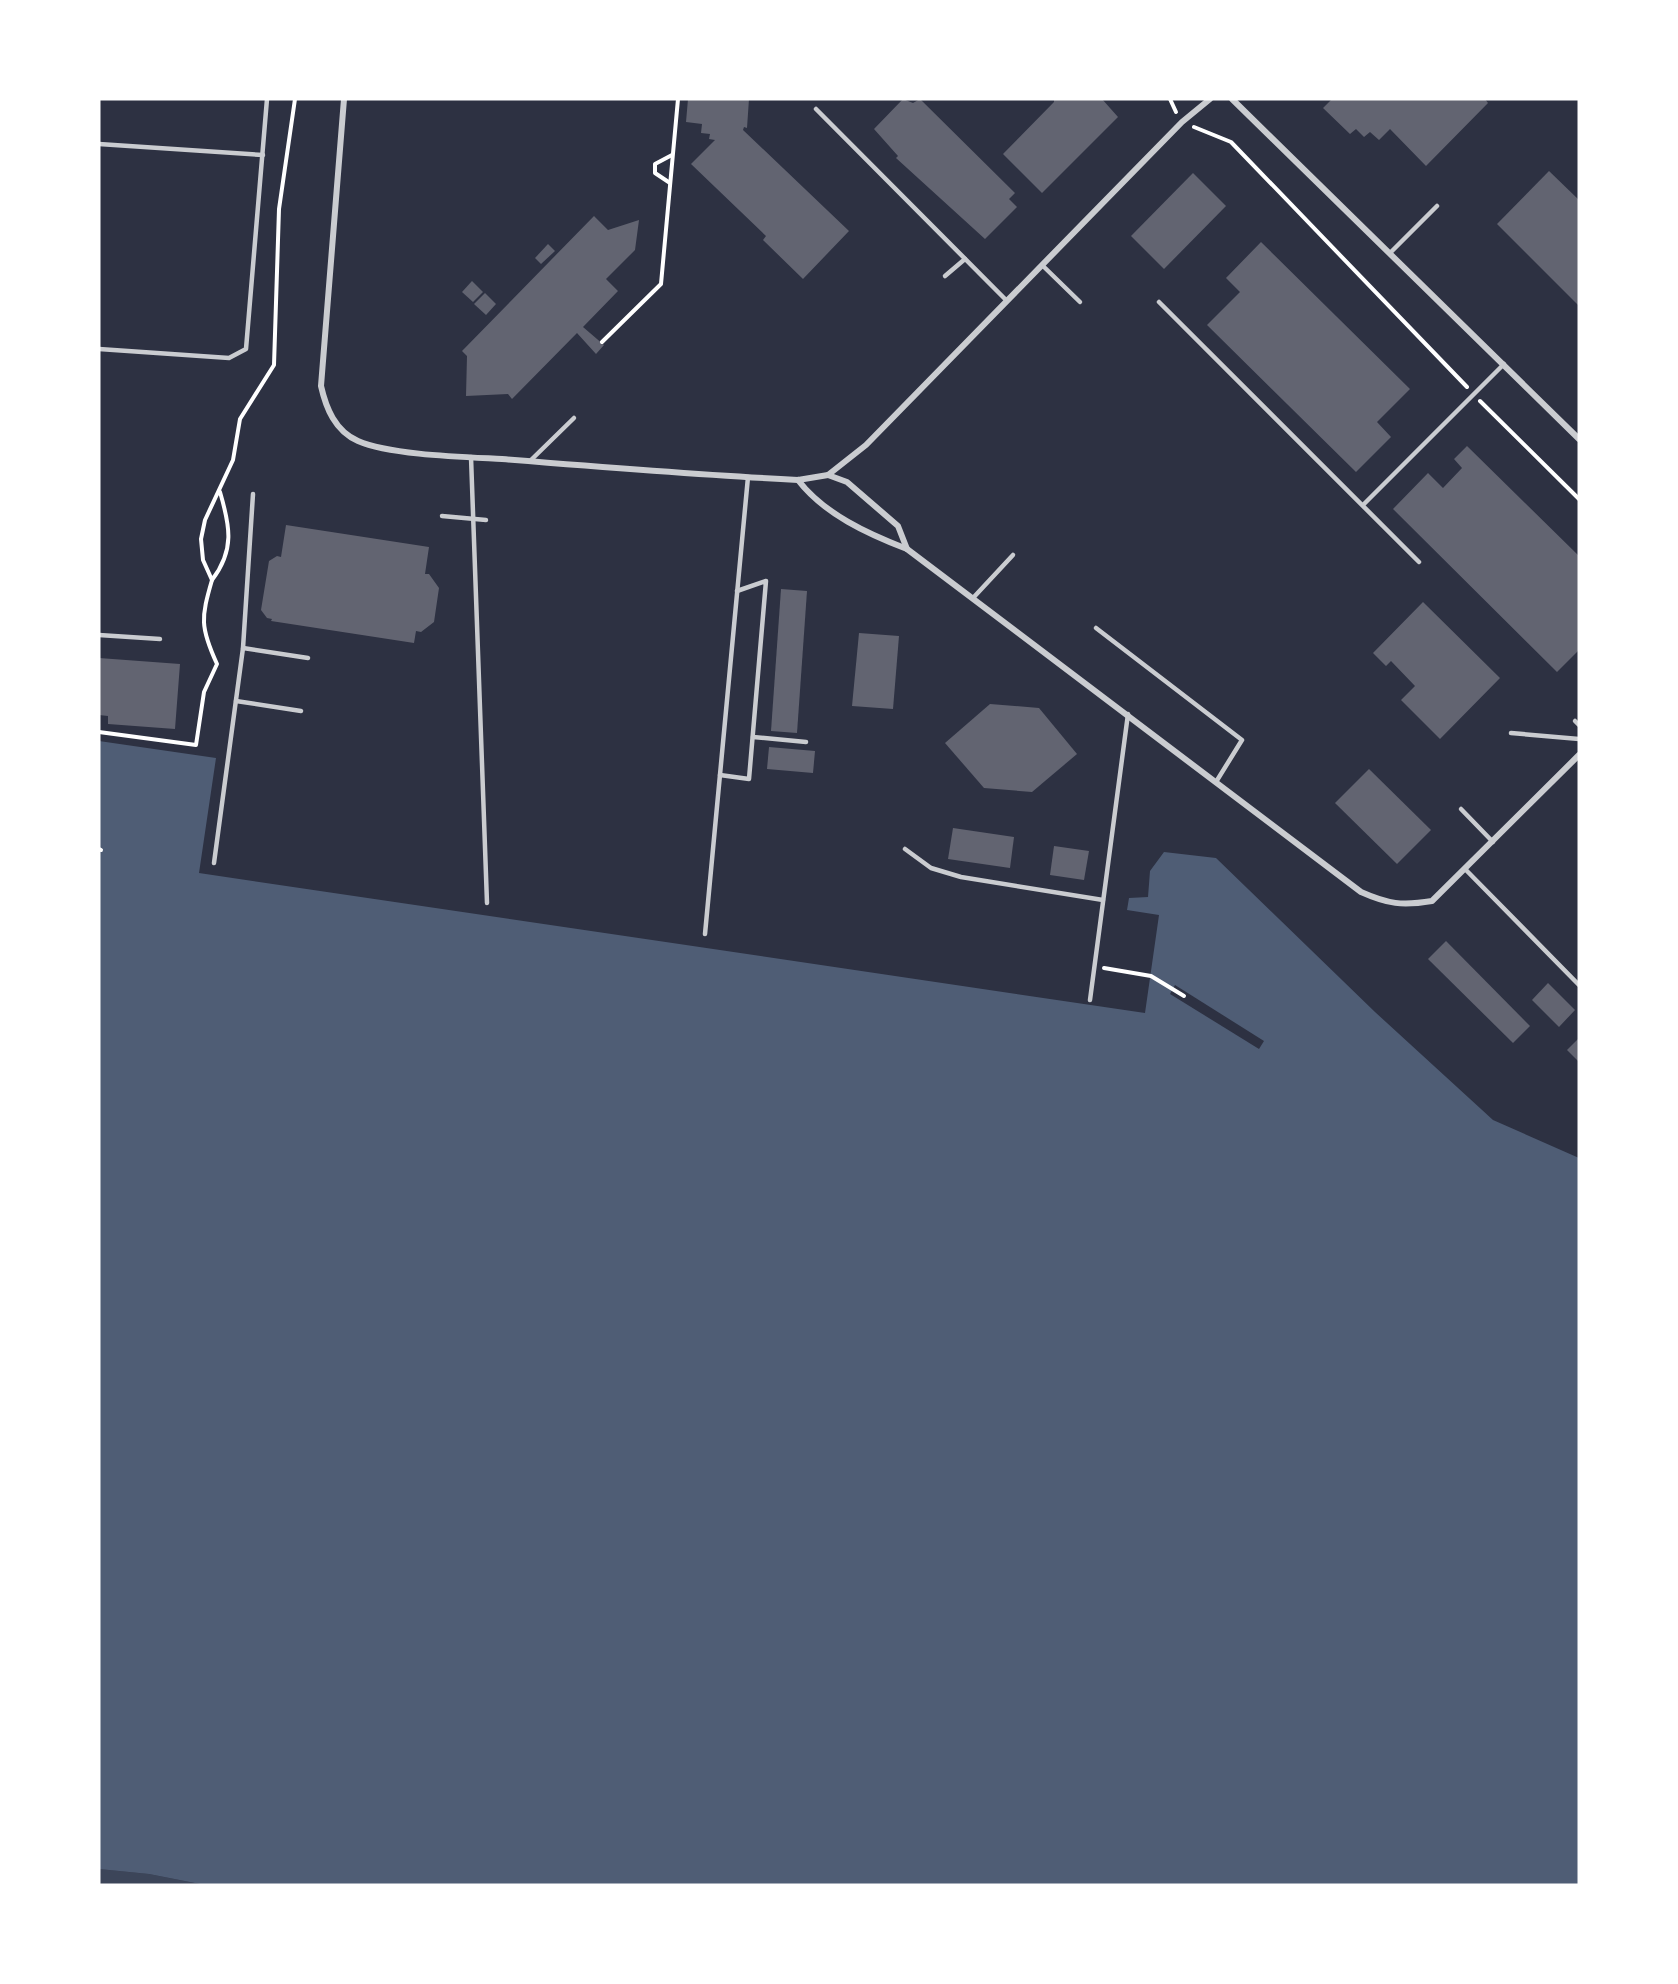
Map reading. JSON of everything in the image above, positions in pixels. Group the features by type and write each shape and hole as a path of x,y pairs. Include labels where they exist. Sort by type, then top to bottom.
{"street":[{"path":"344,99 321,386 325,404 334,422 356,440 380,448 471,457 798,480 828,475 866,445 1182,122 1210,99"},
{"path":"1232,99 1579,440"},
{"path":"828,475 847,482 898,526 907,549"},
{"path":"798,480 810,496 869,534 907,549 1361,892 1387,903 1411,905 1432,901 1579,755"}],"lane":[{"path":"99,349 229,358 246,349 267,99"},
{"path":"816,109 1007,301"},
{"path":"99,144 263,155"},
{"path":"1390,253 1437,206"},
{"path":"945,276 965,259"},
{"path":"1042,265 1080,302"},
{"path":"1159,302 1364,504 1419,562"},
{"path":"1364,504 1504,364"},
{"path":"530,461 574,418"},
{"path":"471,457 487,903"},
{"path":"705,934 748,477"},
{"path":"214,862 243,648 253,494"},
{"path":"442,516 486,520"},
{"path":"973,598 1013,555"},
{"path":"720,775 749,780 766,581 737,591"},
{"path":"1096,628 1242,740 1216,782"},
{"path":"99,635 160,639"},
{"path":"243,648 308,658"},
{"path":"236,701 301,711"},
{"path":"1090,1000 1128,714"},
{"path":"1511,733 1579,739"},
{"path":"753,737 806,742"},
{"path":"1461,809 1493,842"},
{"path":"905,849 932,868 961,877 1103,900"},
{"path":"1465,869 1579,985"}],"path":[{"path":"212,580 203,560 201,539 205,520 233,460 240,419 274,365 279,209 295,99"},
{"path":"602,342 661,284 678,99"},
{"path":"1170,99 1182,122 1231,142 1473,394 1579,499"},
{"path":"670,183 655,172 655,164 673,155"},
{"path":"99,732 196,746 204,692 217,664 207,642 203,613 212,580 224,564 229,543 227,518 220,492"},
{"path":"1094,967 1151,976 1184,996"}],"shaded area":[{"path":"99,741 216,758 199,873 1145,1013 1159,915 1127,910 1129,898 1148,897 1150,871 1164,852 1216,858 1375,1012 1493,1120 1579,1158 1579,1885 205,1885 149,1874 99,1869"},
{"path":"99,1869 149,1874 205,1885 99,1885"}],"pier":[{"path":"1175,985 1264,1041 1259,1049 1170,994"}],"building":[{"path":"688,99 749,99 747,128 744,127 743,130 849,231 803,279 763,240 766,236 691,164 715,140 709,139 710,134 701,133 702,124 686,122"},
{"path":"903,99 913,103 920,99 1015,193 1009,199 1017,207 985,239 896,158 898,156 874,129"},
{"path":"1054,99 1102,99 1118,117 1042,193 1003,154 1054,102"},
{"path":"1332,99 1485,99 1488,103 1426,166 1390,129 1379,140 1370,132 1364,137 1356,129 1350,134 1323,108"},
{"path":"1549,171 1579,200 1579,306 1497,224"},
{"path":"1193,173 1226,206 1164,269 1131,236"},
{"path":"594,216 608,230 639,220 635,250 606,279 618,291 583,327 604,345 596,354 577,333 512,399 508,394 466,396 467,356 462,351"},
{"path":"1261,242 1410,389 1377,422 1391,437 1356,472 1207,325 1240,292 1226,278"},
{"path":"548,244 555,251 541,264 535,258"},
{"path":"472,281 483,292 473,302 462,292"},
{"path":"485,293 496,304 486,315 474,304"},
{"path":"1467,446 1579,556 1579,650 1557,672 1393,509 1428,473 1443,488 1462,468 1454,459"},
{"path":"286,525 429,547 425,574 429,574 439,588 434,622 421,632 416,631 414,643 271,621 272,619 267,618 261,610 269,561 277,556 281,557"},
{"path":"781,589 807,591 797,733 771,731"},
{"path":"1423,602 1500,678 1440,739 1401,700 1415,686 1391,661 1386,666 1373,653"},
{"path":"859,633 899,636 893,709 852,706"},
{"path":"99,658 180,664 175,729 108,724 108,716 99,715"},
{"path":"990,704 1039,708 1077,754 1032,792 984,788 945,743"},
{"path":"769,747 815,751 813,773 767,769"},
{"path":"1369,769 1431,830 1397,864 1335,803"},
{"path":"953,828 1014,837 1010,868 948,859"},
{"path":"1054,846 1089,851 1084,880 1050,875"},
{"path":"1446,941 1530,1026 1513,1043 1428,959"},
{"path":"1548,983 1575,1010 1559,1027 1532,1000"},
{"path":"1579,1038 1579,1062 1567,1050"}]}
